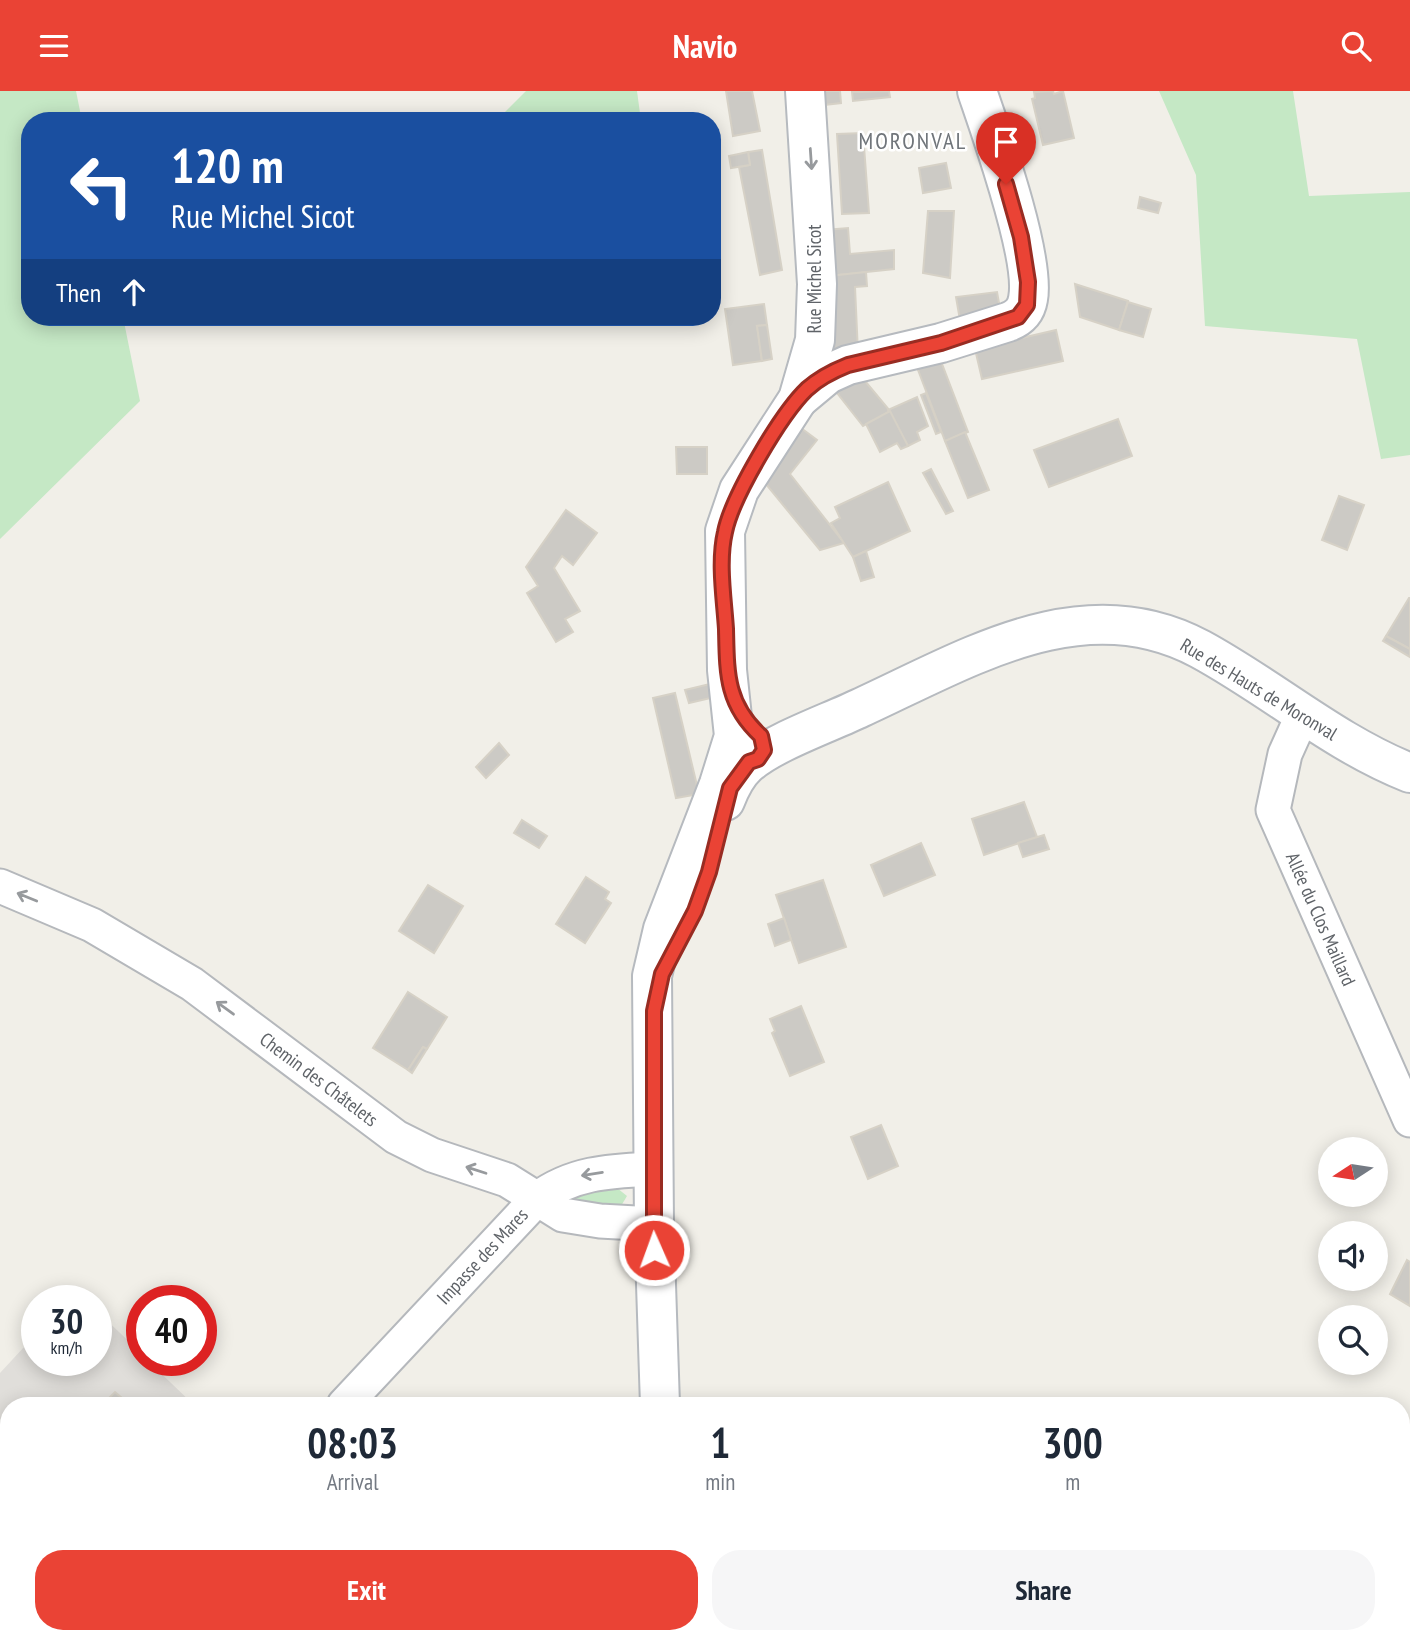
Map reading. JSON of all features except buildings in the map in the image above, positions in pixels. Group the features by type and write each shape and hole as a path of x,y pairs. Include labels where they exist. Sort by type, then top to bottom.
{"street":[{"name":"Rue Michel Sicot","path":"754,744 732,697 727,670 725,531 739,490 798,399 812,353 817,309 805,91"},
{"path":"798,399 813,384 838,369 1008,322 1025,309 1029,291 1021,237 977,91"},
{"name":"Rue des Hauts de Moronval","path":"754,744 996,645 1050,629 1096,624 1135,627 1183,641 1352,746 1410,773"},
{"name":"Allée du Clos Maillard","path":"1303,715 1285,754 1273,810 1410,1120"},
{"path":"660,1397 653,1169 654,1011 662,974 695,911 709,872 726,799 754,744"},
{"name":"Chemin des Châtelets","path":"0,886 92,925 192,984 405,1143 432,1156 507,1180 553,1210 575,1219 654,1224"},
{"name":"Impasse des Mares","path":"351,1397 537,1199 564,1181 578,1177 653,1169"}],"shaded area":[{"path":"112,1325 126,1339 126,1376 164,1376 186,1397 0,1397 0,1373 21,1350 21,1376 112,1376"}],"green space":[{"path":"0,91 76,91 80,112 21,112 21,326 125,326 140,401 0,539"},
{"path":"526,91 637,91 640,112 505,112"},
{"path":"1159,91 1293,91 1309,196 1410,192 1410,455 1381,459 1357,339 1205,326 1196,175"},
{"path":"617,1188 627,1196 621,1206 577,1207 561,1192"}],"district":[{"name":"MORONVAL","path":"913,140"}],"route":[{"path":"654,1250 656,992 670,955 701,895 730,788 749,762 758,759 764,750 761,736 753,730 732,697 727,670 723,542 733,505 739,490 798,399 828,374 848,365 941,343 998,326 1014,320 1022,313 1028,300 1028,282 1021,237 1006,184"}]}
